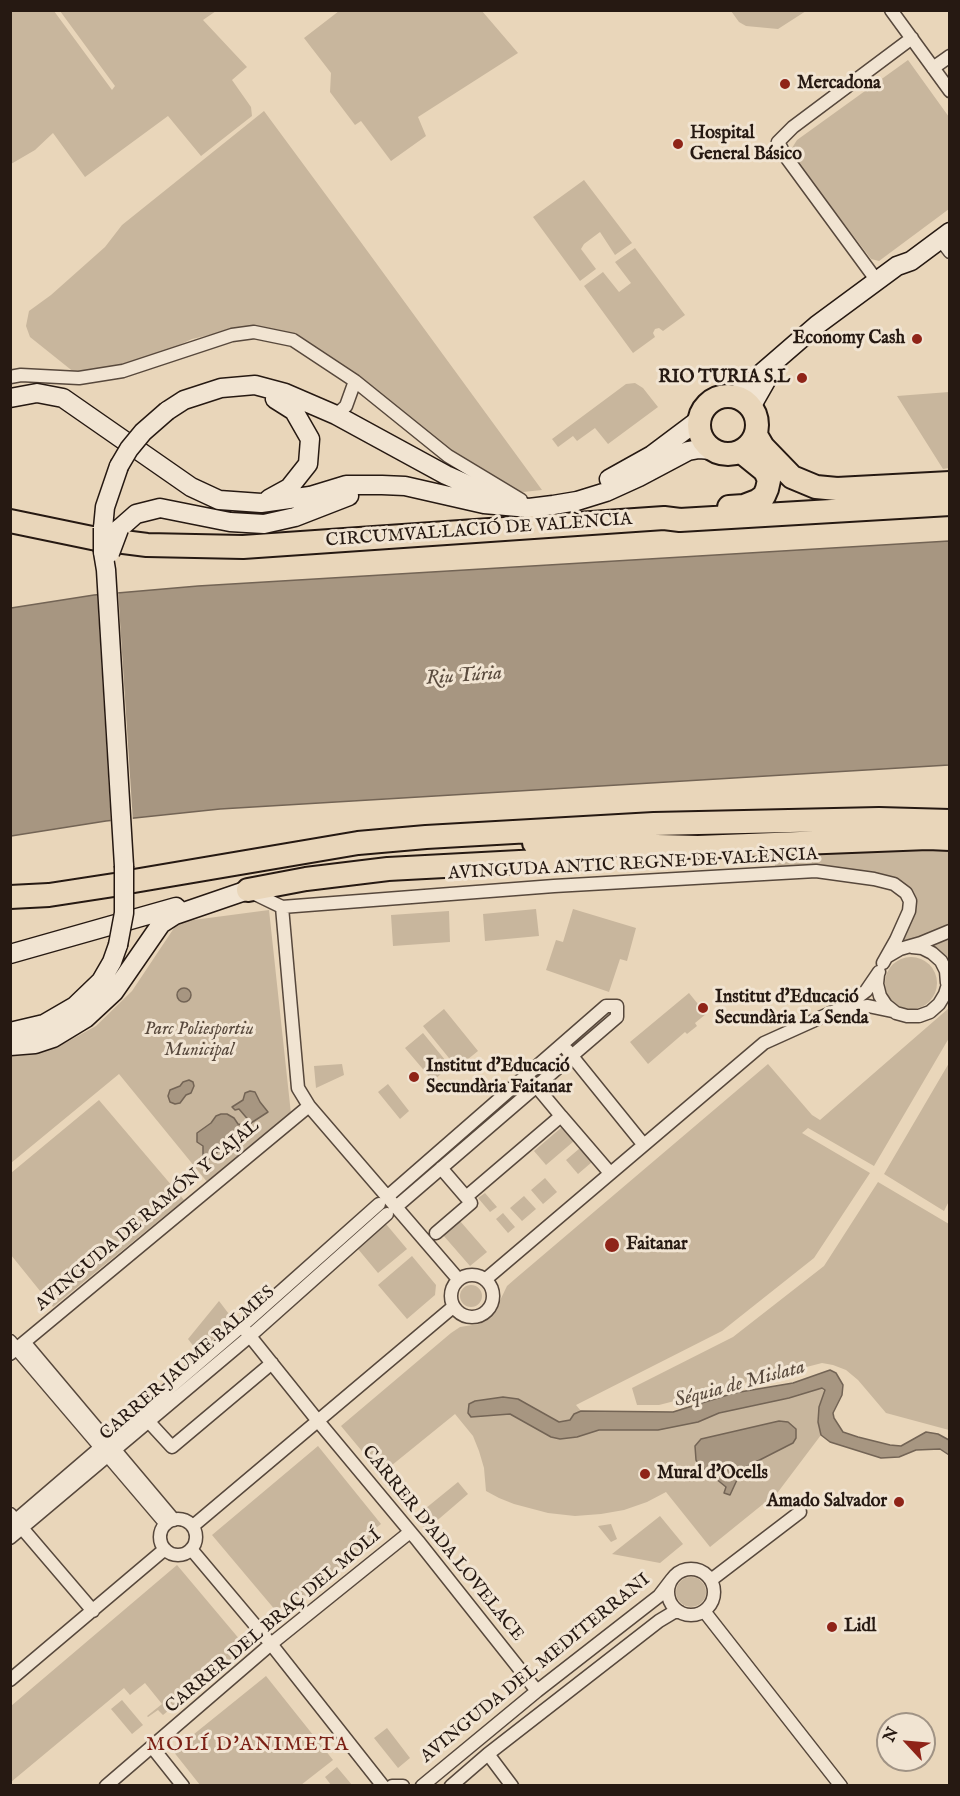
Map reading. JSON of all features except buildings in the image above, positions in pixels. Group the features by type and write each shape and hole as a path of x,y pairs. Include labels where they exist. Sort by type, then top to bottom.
{"highway":[{"path":"723,396 743,401 757,418 756,435 751,444 740,452 727,455 712,450 701,437 700,419 710,403 723,396"},
{"path":"756,435 763,447 792,477 816,487 837,489 950,483"},
{"path":"664,518 680,512 744,506 764,496 769,480 765,471 755,461 740,452"},
{"name":"CIRCUMVAL·LACIÓ DE VALÈNCIA","path":"10,522 92,538 147,545 243,547 664,518 680,520 950,504"},
{"path":"10,897 49,895 124,876 224,856 360,837 448,830 548,826 562,828 879,819 950,820"},
{"path":"339,848 358,843 548,831 562,828"},
{"path":"10,888 50,886 208,867 339,848 474,843 698,847 918,838 950,839"},
{"path":"248,891 306,879 388,869 710,853 806,844"}],"main road":[{"path":"743,401 766,378 786,350 897,266 911,261 946,241"},
{"path":"13,1029 44,1024 57,1018 89,994 101,981 118,945 124,913 123,842 106,558 111,529 105,507 119,466 143,432 184,400 221,388 255,385 285,393 336,416 446,475 489,494 520,500 547,499 607,480 652,455 700,419"},
{"path":"221,388 265,393 294,411 310,439 308,464 289,488 261,503"},
{"path":"10,398 37,393 63,398 191,487 219,500 261,503 310,496 346,485 382,485 405,486 484,504 529,508 578,501 606,492 688,451 712,450"},
{"path":"111,529 136,514 160,508 230,522 264,524 295,517 382,485"},
{"path":"10,1046 35,1044 53,1038 79,1023 102,1005 114,992 161,924 175,915 248,891"},
{"path":"10,954 168,909 211,898 225,897"}],"street":[{"path":"891,10 950,91"},
{"path":"876,281 786,157 778,141 793,127 912,38"},
{"path":"933,68 950,56"},
{"path":"10,377 21,375 79,378 123,371 232,335 254,332 292,340 355,381 448,456 520,500"},
{"path":"336,416 346,406 355,381"},
{"name":"AVINGUDA ANTIC REGNE DE VALÈNCIA","path":"282,907 554,886 816,871 874,879 894,884 906,893 910,901 909,911 881,968"},
{"path":"306,879 282,907 298,1088 309,1106 387,1205 458,1280"},
{"path":"248,891 282,907"},
{"path":"486,1279 764,1043 836,1011 866,991 890,954 950,931"},
{"path":"836,1011 868,1006 907,1016 919,1016 930,1012 945,994 948,980 946,971 932,953 910,946"},
{"path":"881,968 877,984 880,996 896,1013"},
{"name":"CARRER JAUME BALMES","path":"108,1448 149,1422 562,1044 606,1006 617,1006 617,1017 441,1168 387,1205"},
{"path":"562,1044 644,1144"},
{"path":"536,1086 610,1173"},
{"name":"AVINGUDA DE RAMÓN Y CAJAL","path":"16,1347 309,1106"},
{"path":"466,1197 561,1116"},
{"path":"436,1233 471,1203 441,1168"},
{"path":"475,1274 486,1279 493,1292 491,1306 486,1312 480,1316 465,1316 453,1307 451,1289 458,1280 463,1276 475,1274"},
{"path":"193,1526 453,1307"},
{"name":"CARRER JAUME BALMES","path":"10,1539 15,1522 108,1448 246,1331"},
{"name":"CARRER D'ADA LOVELACE","path":"246,1331 537,1691"},
{"path":"16,1347 108,1448 170,1522"},
{"path":"149,1422 172,1447 272,1363"},
{"path":"711,1580 800,1512"},
{"path":"184,1520 193,1526 196,1541 191,1550 178,1555 165,1549 160,1539 170,1522 184,1520"},
{"path":"15,1522 93,1611"},
{"name":"CARRER DEL BRAÇ DEL MOLÍ","path":"106,1785 271,1644 410,1532"},
{"path":"10,1680 165,1549"},
{"path":"191,1550 271,1644 382,1785"},
{"path":"695,1569 707,1575 711,1580 714,1587 713,1600 704,1611 692,1615 680,1612 674,1607 668,1594 672,1579 682,1570 695,1569"},
{"name":"AVINGUDA DEL MEDITERRANI","path":"422,1785 659,1596 672,1579"},
{"path":"704,1611 841,1785"},
{"name":"AVINGUDA DEL MEDITERRANI","path":"451,1785 668,1614 680,1612"},
{"path":"152,1747 183,1785"},
{"path":"488,1754 512,1785"},
{"path":"392,1785 403,1785"}],"green space":[{"path":"11,10 54,11 112,90 115,86 60,11 216,11 203,20 247,67 232,80 251,107 252,116 201,156 168,116 85,177 53,133 35,150 11,164"},
{"path":"339,11 482,11 518,53 418,117 426,136 391,161 361,121 355,125 330,92 331,73 304,38"},
{"path":"731,11 806,11 778,29 746,26 739,22"},
{"path":"908,60 949,117 949,209 879,261 871,259 795,159 792,148 797,140"},
{"path":"264,111 542,490 523,492 515,490 449,450 354,374 257,328 240,328 192,339 162,353 127,364 75,373 30,337 26,326 29,311 51,295 105,247 122,225"},
{"path":"584,180 632,243 615,255 600,232 581,249 596,269 580,281 533,217"},
{"path":"635,248 685,315 663,331 659,328 655,329 653,333 655,337 633,353 584,286 603,272 619,292 631,283 615,262"},
{"path":"635,383 643,388 658,407 608,444 595,428 577,441 573,436 558,447 552,439 626,384"},
{"path":"949,392 949,468 943,469 897,396"},
{"path":"949,849 949,927 918,940 902,941 914,916 912,894 825,869 775,867 775,855"},
{"path":"536,909 539,936 485,941 483,914"},
{"path":"573,909 636,928 627,961 620,959 609,992 546,970 556,940 563,942"},
{"name":"Parc Poliesportiu Municipal","path":"269,910 291,1114 208,1183 119,1074 11,1163 10,1053 30,1054 65,1043 96,1026 132,991 178,922"},
{"path":"449,911 450,942 393,946 391,915"},
{"path":"949,937 949,965 930,946"},
{"path":"911,957 921,959 929,965 935,973 937,983 935,993 929,1001 921,1007 911,1009 901,1007 893,1001 887,993 885,983 887,973 893,965 901,959"},
{"path":"689,993 706,1014 695,1023 697,1026 687,1034 685,1032 648,1064 630,1042"},
{"path":"949,1008 949,1038 874,1166 808,1128 802,1133 870,1173 814,1258 722,1331 576,1405 581,1411 589,1433 599,1430 658,1430 698,1422 719,1413 789,1398 822,1388 825,1390 819,1407 818,1422 821,1435 778,1492 710,1547 666,1492 624,1510 575,1516 548,1513 499,1498 486,1491 484,1468 473,1436 455,1414 381,1474 341,1426 451,1333 460,1327 486,1321 494,1313 507,1286 768,1064 812,1115 820,1120"},
{"path":"444,1009 478,1051 457,1068 423,1026"},
{"path":"423,1033 450,1066 433,1081 405,1048"},
{"path":"949,1063 950,1199 944,1211 884,1174"},
{"path":"342,1064 344,1075 316,1088 314,1066"},
{"path":"388,1084 409,1111 400,1119 378,1092"},
{"path":"99,1100 184,1200 53,1307 11,1255 11,1173"},
{"path":"562,1127 574,1141 546,1165 534,1151"},
{"path":"580,1148 592,1162 578,1174 566,1160"},
{"path":"545,1178 557,1192 543,1204 531,1190"},
{"path":"878,1182 949,1224 949,1430 886,1413 858,1380 846,1370 822,1363 659,1405 637,1405 632,1388 733,1337 824,1266"},
{"path":"485,1193 497,1207 490,1212 478,1198"},
{"path":"524,1196 536,1209 522,1221 510,1208"},
{"path":"503,1213 515,1227 508,1233 496,1219"},
{"path":"460,1221 487,1252 470,1266 443,1235"},
{"path":"386,1224 407,1249 378,1273 358,1249"},
{"path":"412,1256 436,1285 435,1295 407,1319 378,1285"},
{"path":"471,1285 479,1288 482,1296 479,1304 471,1307 463,1304 460,1296 463,1288"},
{"path":"219,1301 235,1322 198,1352 188,1339"},
{"path":"318,1446 381,1524 371,1532 376,1538 290,1608 286,1603 276,1611 212,1535"},
{"path":"458,1482 468,1494 426,1530 415,1517"},
{"path":"660,1516 683,1544 660,1563 612,1554"},
{"path":"611,1524 617,1539 611,1542 598,1526"},
{"path":"177,1565 246,1647 163,1715 158,1710 147,1716 162,1704 145,1683 130,1695 124,1688 11,1782 11,1706"},
{"path":"691,1577 697,1578 705,1586 705,1598 697,1606 691,1607 685,1606 677,1598 676,1592 677,1586 685,1578"},
{"path":"266,1676 333,1760 301,1785 200,1785 173,1751"},
{"path":"122,1700 143,1725 132,1734 111,1709"},
{"path":"387,1728 410,1758 398,1768 374,1738"},
{"path":"337,1767 352,1785 331,1785 325,1777"}],"water":[{"name":"Riu Túria","path":"949,541 949,765 220,809 106,821 11,836 11,608 94,595 198,586"},
{"path":"181,988 187,988 191,995 187,1002 181,1002 177,998 177,992"},
{"path":"189,1080 194,1086 191,1093 186,1095 180,1103 170,1102 168,1096 170,1090"},
{"path":"255,1092 268,1112 251,1123 239,1109 235,1110 232,1107 243,1100 245,1093"},
{"path":"221,1114 234,1118 238,1124 244,1125 245,1130 241,1134 233,1135 224,1150 209,1159 203,1157 203,1146 197,1142 197,1133"},
{"path":"830,1370 836,1373 843,1385 842,1395 833,1413 843,1432 901,1446 926,1432 938,1434 949,1440 949,1455 940,1449 916,1450 899,1457 881,1458 830,1442 821,1435 818,1422 819,1407 825,1390 822,1388 789,1398 719,1413 698,1422 658,1430 599,1430 577,1437 560,1439 551,1437 510,1414 471,1417 468,1413 469,1404 475,1401 503,1397 518,1399 559,1422 570,1420 574,1414 581,1411 673,1412 734,1393 793,1383"},
{"path":"779,1421 788,1422 796,1429 796,1438 793,1443 742,1469 730,1495 724,1493 726,1487 696,1460 695,1446 701,1439"}],"pier":[{"path":"118,590 133,822 111,824 97,591"}],"place":[{"name":"Mercadona","path":"785,84"},
{"name":"Hospital General Básico","path":"678,144"},
{"name":"Economy Cash","path":"917,339"},
{"name":"RIO TURIA S.L","path":"802,378"},
{"name":"Institut d'Educació Secundària La Senda","path":"703,1008"},
{"name":"Institut d'Educació Secundària Faitanar","path":"414,1077"},
{"name":"Faitanar","path":"612,1245"},
{"name":"Mural d'Ocells","path":"645,1474"},
{"name":"Amado Salvador","path":"899,1502"},
{"name":"Lidl","path":"832,1627"}],"district":[{"name":"MOLÍ D'ANIMETA","path":"248,1746"}],"water label":[{"name":"Séquia de Mislata","path":"740,1385"}]}
